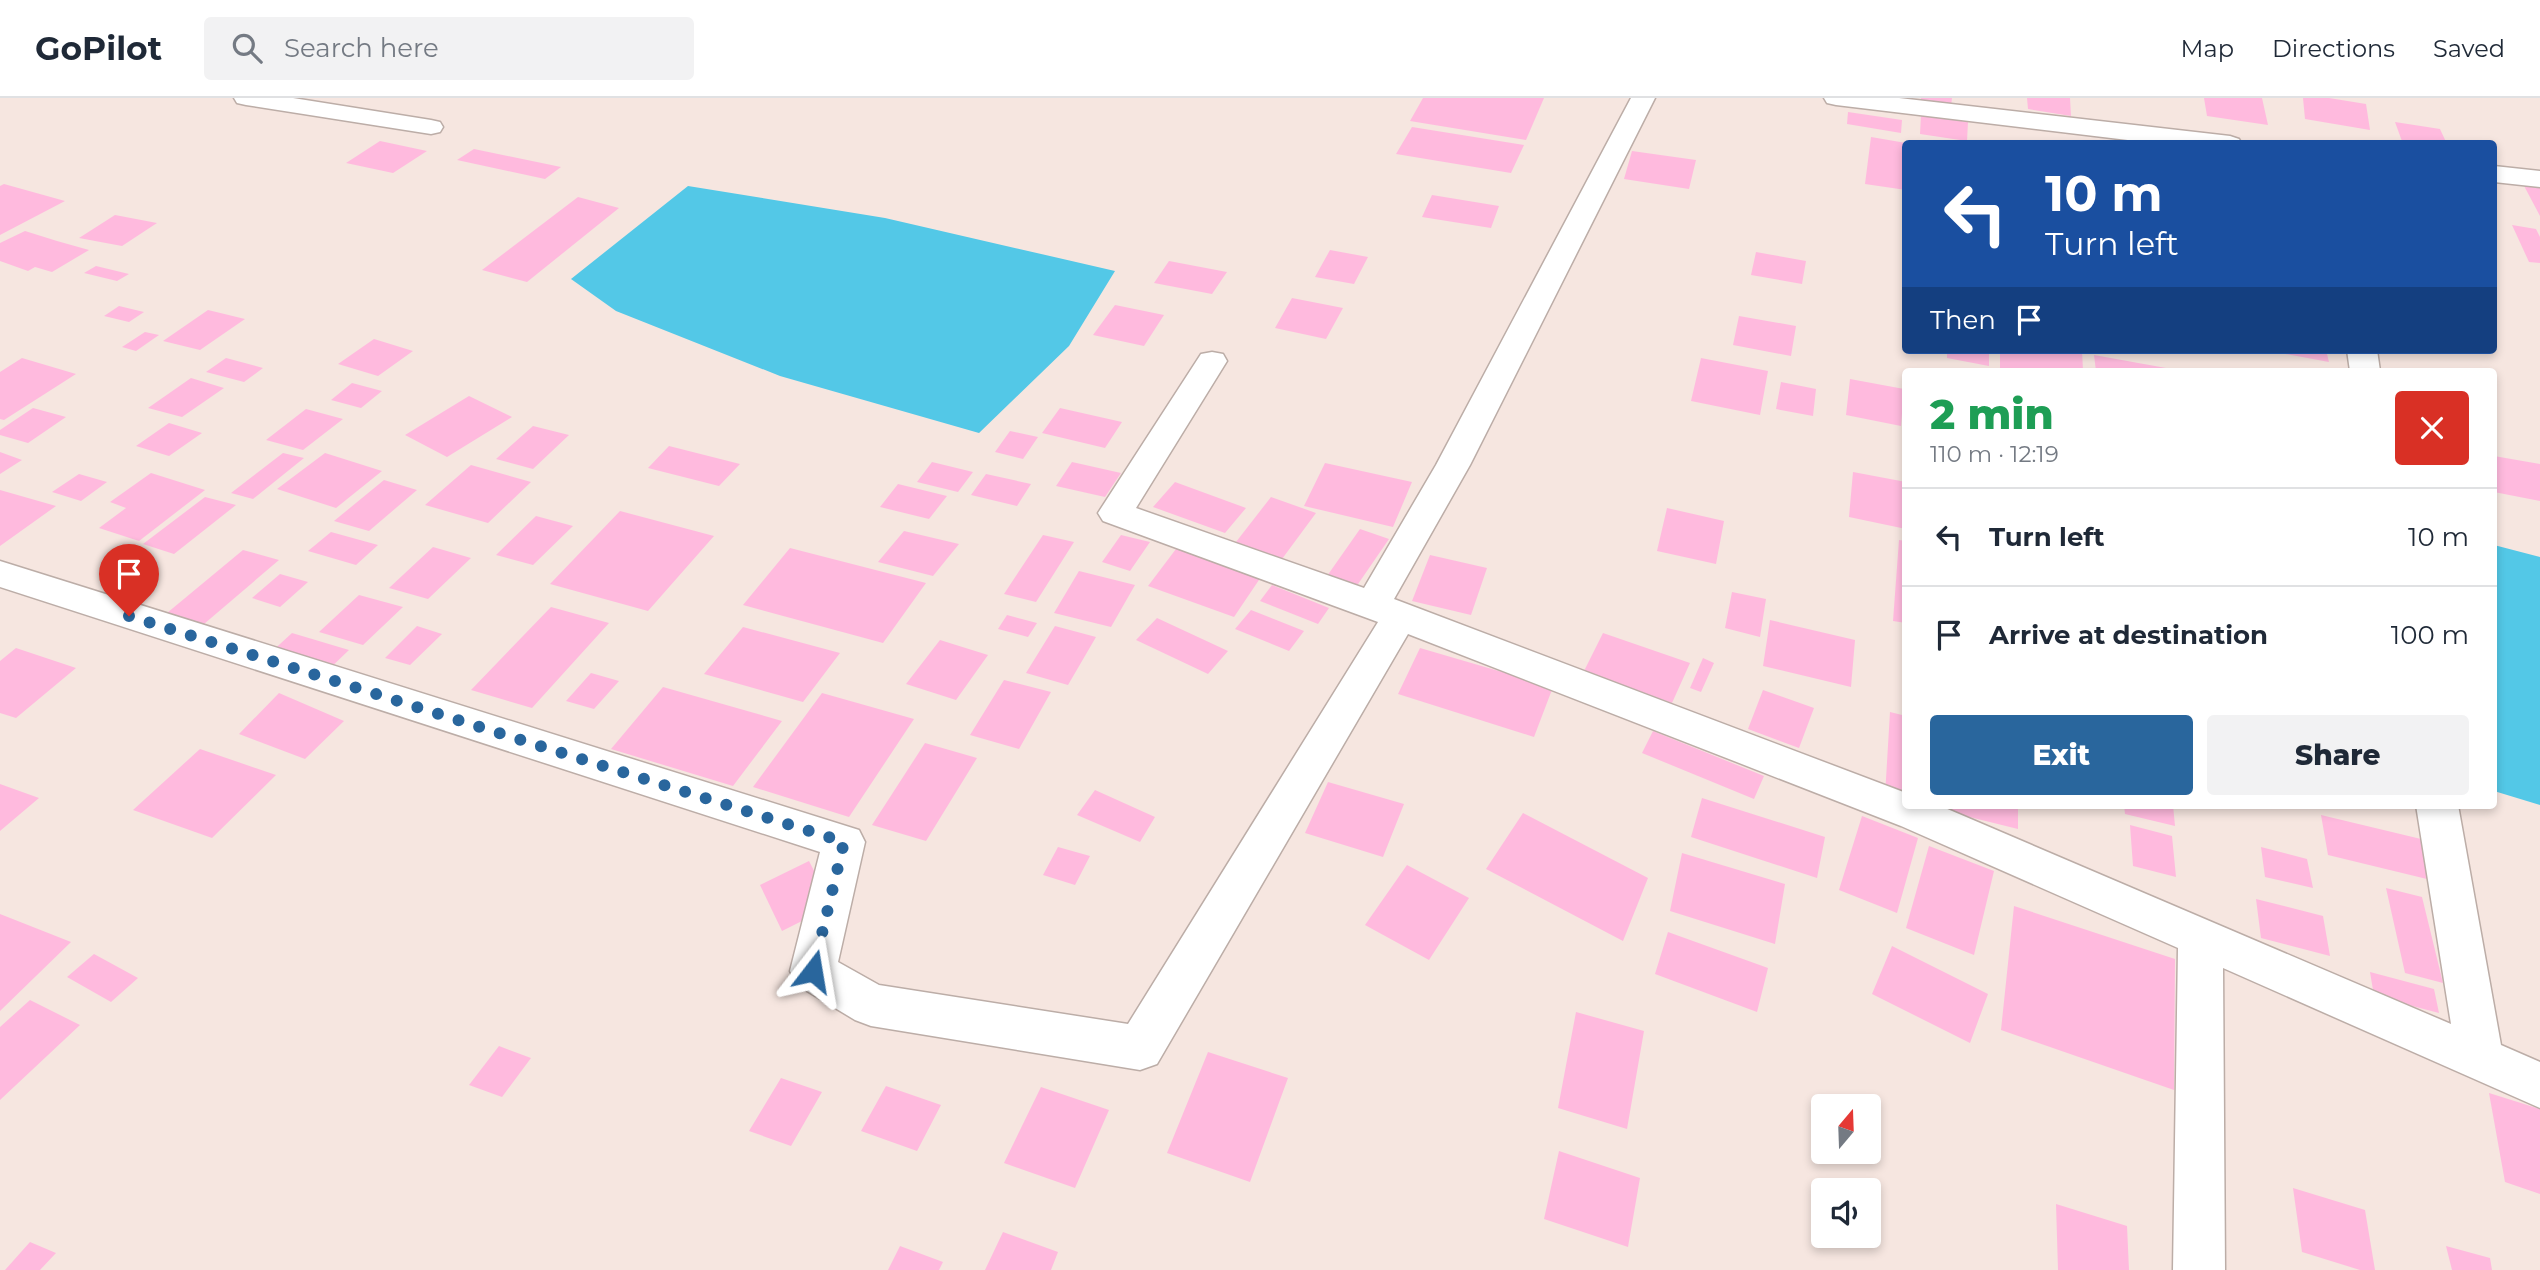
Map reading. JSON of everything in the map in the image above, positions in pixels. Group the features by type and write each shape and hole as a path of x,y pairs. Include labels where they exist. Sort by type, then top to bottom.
{"street":[{"path":"246,98 431,127"},
{"path":"0,574 844,842 813,971 871,1005 1140,1048 1386,611 1453,465 1643,98"},
{"path":"1836,98 2196,140"},
{"path":"2497,174 2540,179"},
{"path":"1212,361 1115,513 1386,611 1902,809"},
{"path":"1903,809 2540,1085"},
{"path":"2438,809 2480,1059"},
{"path":"2199,1270 2200,939"}],"water":[{"path":"688,186 885,218 1115,271 1069,346 979,433 780,376 616,311 571,279"},
{"path":"2497,546 2540,557 2540,805 2497,792"}],"building":[{"path":"1423,98 1544,98 1526,140 1410,121"},
{"path":"1921,98 1952,98 1951,106 1920,102"},
{"path":"2027,98 2070,98 2071,116 2028,109"},
{"path":"2204,98 2262,98 2268,125 2207,116"},
{"path":"2303,98 2329,98 2366,104 2370,130 2305,119"},
{"path":"1848,112 1902,120 1901,133 1847,124"},
{"path":"1921,115 1968,122 1967,140 1920,134"},
{"path":"2395,122 2440,129 2445,140 2402,140"},
{"path":"1412,127 1524,145 1511,173 1396,154"},
{"path":"1871,137 1902,142 1902,189 1865,184"},
{"path":"380,141 427,151 393,173 346,163"},
{"path":"474,149 561,167 545,179 457,160"},
{"path":"1632,151 1696,160 1689,189 1624,179"},
{"path":"2522,182 2540,185 2540,216"},
{"path":"4,184 65,201 0,235 0,186"},
{"path":"1432,195 1499,206 1491,228 1422,217"},
{"path":"578,197 619,208 527,282 482,270"},
{"path":"115,215 157,223 122,246 79,238"},
{"path":"2512,225 2536,229 2540,237 2540,263 2529,262"},
{"path":"25,231 89,250 52,272 35,267 28,271 0,261 0,243"},
{"path":"1330,250 1368,257 1354,284 1315,277"},
{"path":"1756,252 1806,261 1802,284 1751,275"},
{"path":"1169,261 1227,272 1212,294 1154,283"},
{"path":"96,266 129,274 117,281 84,273"},
{"path":"1292,298 1343,308 1326,339 1275,328"},
{"path":"1115,305 1164,315 1144,346 1093,335"},
{"path":"119,306 144,312 129,322 104,316"},
{"path":"208,310 245,319 200,350 163,341"},
{"path":"1739,316 1796,326 1791,356 1733,345"},
{"path":"145,332 159,335 136,351 122,347"},
{"path":"374,339 413,351 378,376 338,364"},
{"path":"1947,354 1989,354 1989,366 1947,358"},
{"path":"2000,354 2082,354 2083,368 2000,368"},
{"path":"2285,354 2327,354 2329,362"},
{"path":"2094,355 2166,368 2096,368"},
{"path":"22,358 76,374 4,420 0,419 0,372"},
{"path":"226,358 263,368 244,382 206,372"},
{"path":"1701,358 1768,371 1760,415 1691,401"},
{"path":"191,378 224,388 182,417 148,408"},
{"path":"1850,379 1902,389 1901,426 1846,415"},
{"path":"1781,382 1816,389 1813,416 1776,409"},
{"path":"352,383 382,391 361,408 331,400"},
{"path":"469,396 512,417 447,457 405,435"},
{"path":"33,408 66,417 28,443 0,435 0,430"},
{"path":"1060,408 1122,422 1105,448 1042,433"},
{"path":"306,409 343,419 303,450 266,440"},
{"path":"169,423 202,433 169,456 136,446"},
{"path":"533,426 569,435 533,469 496,459"},
{"path":"1010,431 1038,437 1023,459 995,452"},
{"path":"669,446 740,464 719,486 648,468"},
{"path":"0,452 22,460 0,474"},
{"path":"283,453 304,458 253,499 231,493"},
{"path":"325,453 382,471 336,508 277,489"},
{"path":"2497,457 2540,464 2540,501 2497,493"},
{"path":"932,462 973,472 958,492 917,482"},
{"path":"1072,462 1121,473 1105,497 1056,486"},
{"path":"1325,463 1412,482 1393,527 1304,506"},
{"path":"471,465 531,482 488,523 425,505"},
{"path":"1853,472 1902,481 1902,528 1849,517"},
{"path":"151,473 205,490 139,541 99,528 126,508 110,502"},
{"path":"79,474 107,482 81,501 52,492"},
{"path":"986,474 1031,484 1017,506 971,495"},
{"path":"384,480 417,490 369,531 334,521"},
{"path":"1175,482 1246,508 1225,533 1153,507"},
{"path":"898,484 947,496 929,519 880,507"},
{"path":"0,490 56,506 0,546"},
{"path":"205,497 236,505 174,554 143,544"},
{"path":"1271,497 1316,513 1282,559 1236,542"},
{"path":"1667,508 1724,521 1716,564 1657,551"},
{"path":"620,511 714,536 648,611 550,584"},
{"path":"536,516 573,526 533,565 496,555"},
{"path":"1360,529 1389,539 1356,587 1327,576"},
{"path":"904,531 959,544 933,576 878,562"},
{"path":"331,532 378,545 356,565 308,551"},
{"path":"1043,535 1074,542 1036,602 1004,594"},
{"path":"1121,535 1150,542 1130,571 1102,562"},
{"path":"1899,540 1902,540 1902,622 1893,621"},
{"path":"1179,545 1263,574 1234,617 1148,586"},
{"path":"433,547 471,558 428,599 389,588"},
{"path":"790,548 926,583 883,643 743,605"},
{"path":"243,550 279,560 204,624 167,613"},
{"path":"1430,555 1487,568 1471,615 1412,601"},
{"path":"1079,571 1135,585 1111,627 1054,613"},
{"path":"280,574 308,582 280,607 252,598"},
{"path":"1272,585 1329,608 1318,624 1260,601"},
{"path":"1732,592 1766,599 1760,637 1725,628"},
{"path":"359,595 403,607 363,645 319,632"},
{"path":"551,607 609,623 532,708 471,690"},
{"path":"1251,610 1304,631 1289,651 1235,629"},
{"path":"1007,615 1037,623 1028,637 998,629"},
{"path":"1157,618 1228,651 1208,674 1136,640"},
{"path":"1770,620 1855,640 1851,687 1763,666"},
{"path":"417,626 442,634 410,665 385,658"},
{"path":"1055,626 1096,637 1068,685 1026,673"},
{"path":"743,627 840,653 803,702 704,674"},
{"path":"292,633 349,650 325,673 268,655"},
{"path":"1603,633 1690,663 1672,703 1584,671"},
{"path":"940,640 988,655 956,700 906,684"},
{"path":"16,648 76,668 16,718 0,713 0,661"},
{"path":"1420,648 1553,687 1534,737 1398,694"},
{"path":"1703,658 1714,663 1701,692 1690,688"},
{"path":"591,673 619,681 594,709 566,701"},
{"path":"1004,680 1051,692 1019,749 970,735"},
{"path":"663,687 782,721 733,786 611,749"},
{"path":"1763,690 1814,708 1799,748 1748,729"},
{"path":"279,693 344,721 305,759 239,734"},
{"path":"822,693 914,719 849,817 753,787"},
{"path":"1890,712 1902,715 1902,800 1885,796"},
{"path":"1653,731 1764,776 1754,799 1642,753"},
{"path":"925,743 977,758 926,841 872,825"},
{"path":"200,749 276,775 212,838 133,810"},
{"path":"1328,782 1404,804 1383,857 1305,833"},
{"path":"0,784 39,798 0,831"},
{"path":"1095,790 1155,817 1140,842 1077,815"},
{"path":"1702,798 1825,837 1817,878 1691,837"},
{"path":"1937,809 2018,809 2018,829"},
{"path":"2124,809 2173,809 2175,826 2125,814"},
{"path":"1523,813 1648,878 1623,941 1486,869"},
{"path":"2321,815 2421,839 2431,880 2328,855"},
{"path":"1862,816 1918,838 1897,913 1839,890"},
{"path":"2130,825 2172,836 2176,877 2133,866"},
{"path":"1929,846 1994,871 1974,955 1906,928"},
{"path":"1058,847 1090,856 1075,885 1043,875"},
{"path":"2261,847 2307,859 2313,888 2265,877"},
{"path":"1682,853 1785,884 1775,944 1670,911"},
{"path":"809,861 832,906 782,931 760,885"},
{"path":"1407,865 1469,898 1429,960 1365,925"},
{"path":"2386,888 2422,897 2443,983 2405,973"},
{"path":"2256,899 2323,916 2330,956 2261,938"},
{"path":"2014,906 2175,959 2174,1090 2001,1030"},
{"path":"0,914 71,942 0,1011"},
{"path":"1668,932 1768,968 1757,1012 1655,974"},
{"path":"1892,946 1988,994 1970,1043 1872,994"},
{"path":"94,954 138,978 111,1002 67,977"},
{"path":"2370,972 2434,989 2439,1013 2374,996"},
{"path":"30,1000 80,1025 0,1100 0,1027"},
{"path":"1576,1012 1644,1031 1627,1129 1558,1108"},
{"path":"499,1046 531,1058 502,1097 469,1085"},
{"path":"1208,1052 1288,1078 1250,1182 1167,1153"},
{"path":"781,1078 822,1092 791,1146 749,1131"},
{"path":"886,1086 941,1105 917,1151 861,1131"},
{"path":"1041,1087 1109,1110 1075,1188 1004,1163"},
{"path":"2489,1093 2540,1109 2540,1194 2505,1182"},
{"path":"1559,1151 1640,1178 1628,1247 1544,1219"},
{"path":"2293,1188 2365,1210 2375,1270 2360,1270 2302,1252"},
{"path":"2056,1204 2127,1226 2129,1270 2058,1270"},
{"path":"1003,1232 1058,1252 1051,1270 985,1270"},
{"path":"30,1242 56,1253 40,1270 5,1270"},
{"path":"900,1246 943,1262 939,1270 888,1270"},
{"path":"2446,1246 2490,1258 2492,1270 2452,1270"}],"route":[{"path":"129,616 844,842 813,971"}]}
